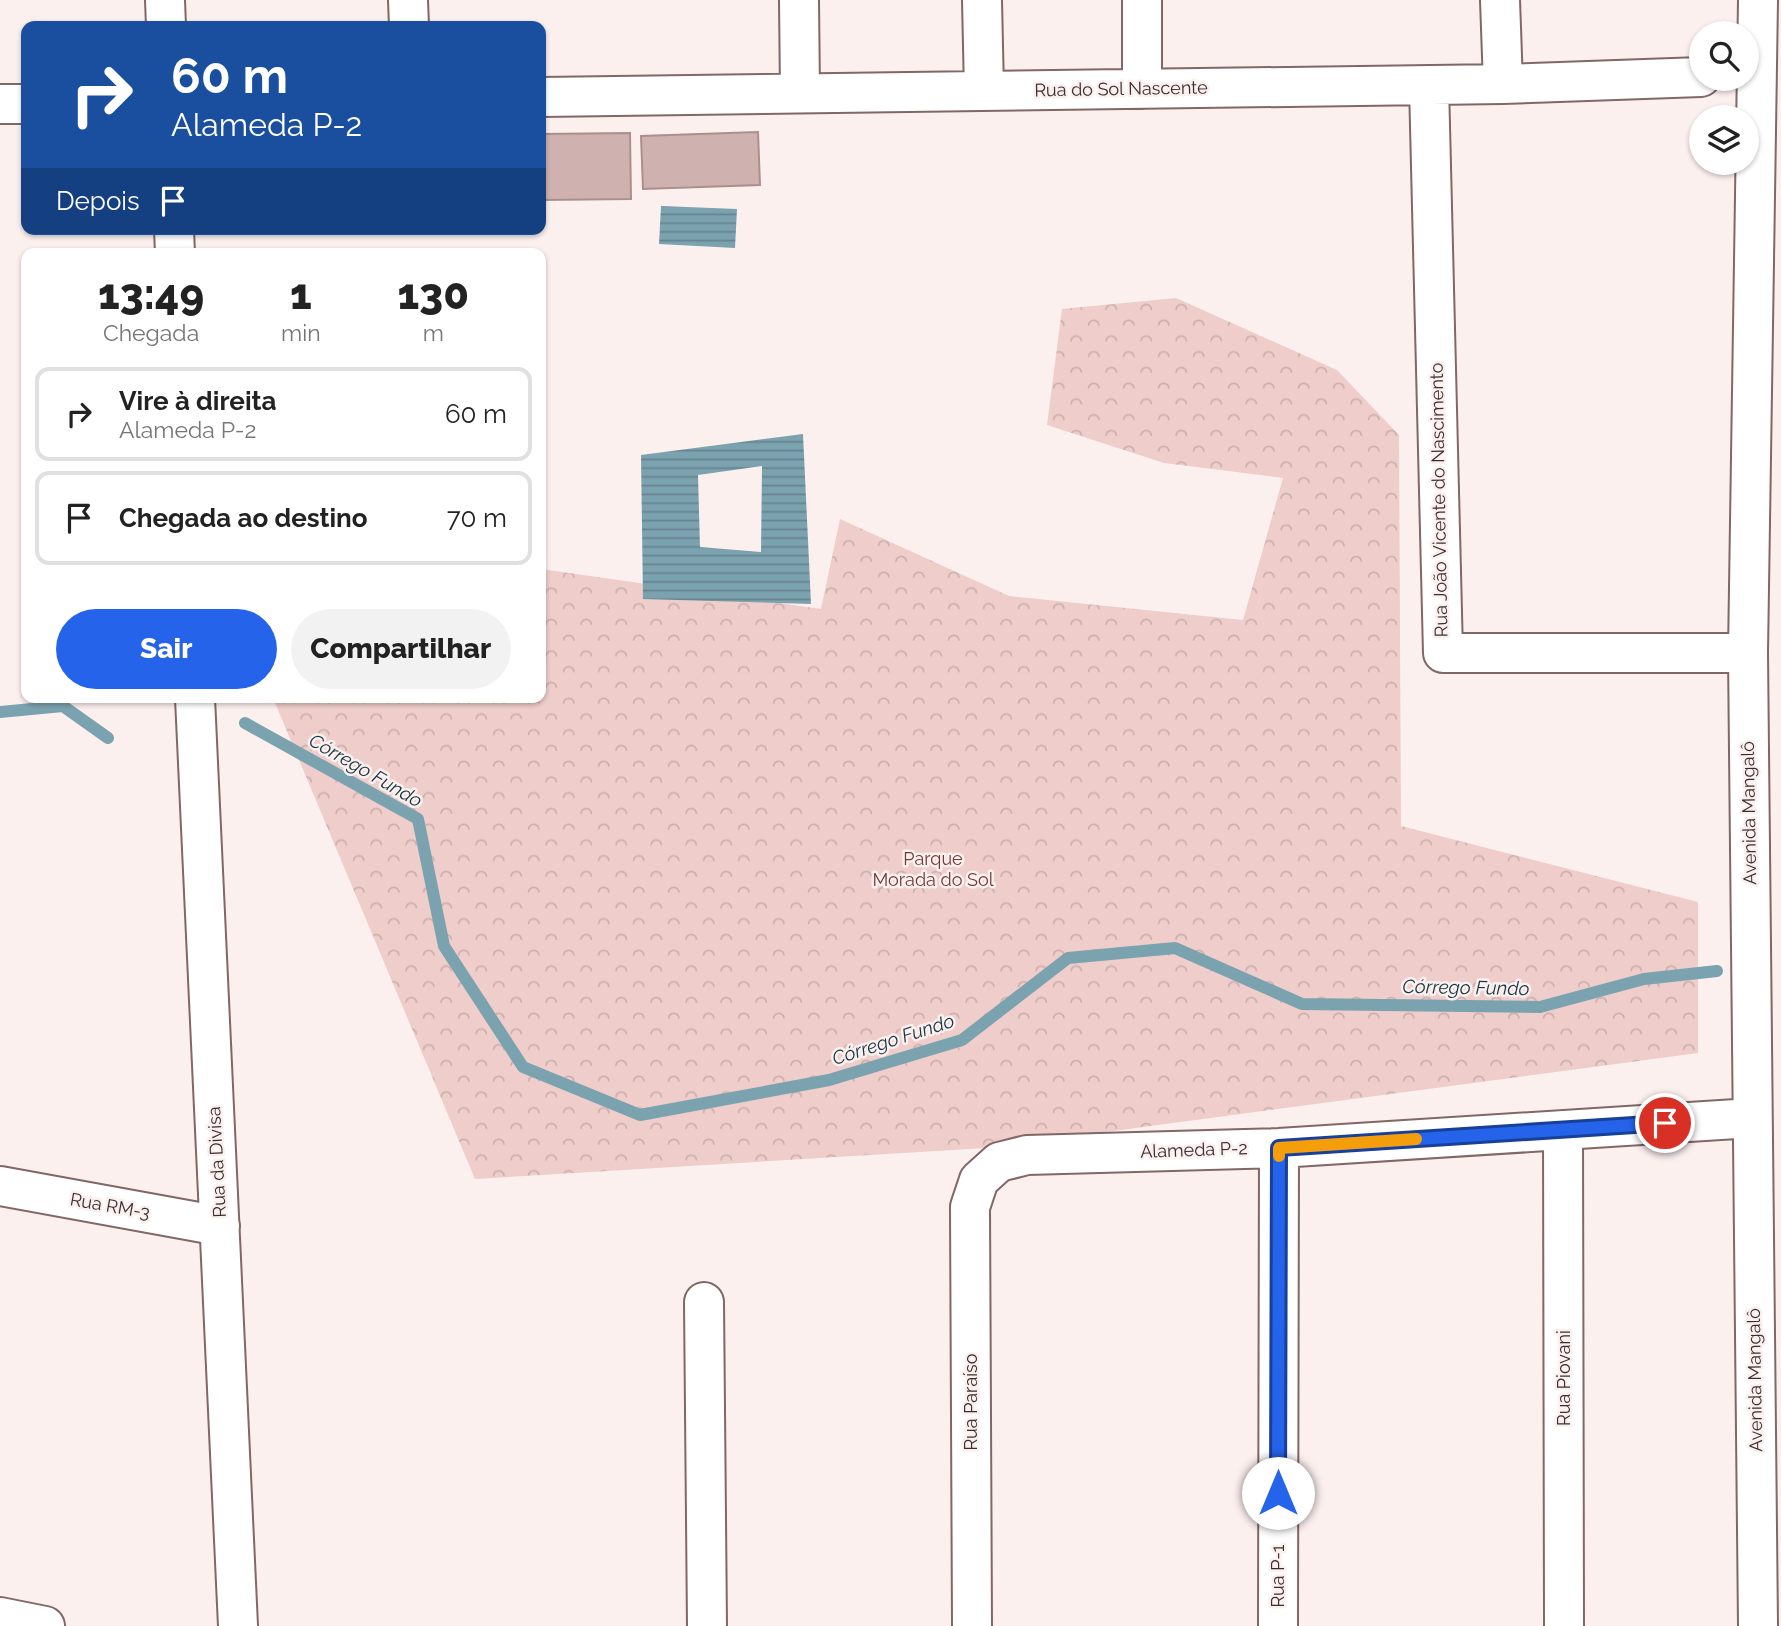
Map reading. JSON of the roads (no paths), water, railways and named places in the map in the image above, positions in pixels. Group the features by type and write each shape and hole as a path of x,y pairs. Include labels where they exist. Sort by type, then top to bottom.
{"street":[{"path":"165,0 166,21"},
{"path":"408,0 408,21"},
{"path":"799,0 800,93"},
{"path":"982,0 984,91"},
{"path":"1142,0 1142,89"},
{"path":"1500,0 1503,84"},
{"name":"Avenida Mangalô","path":"1758,0 1762,75 1748,653 1758,1626"},
{"name":"Rua do Sol Nascente","path":"546,97 1503,84 1689,77"},
{"name":"Rua João Vicente do Nascimento","path":"1429,85 1443,653 1748,653"},
{"path":"0,104 21,104"},
{"name":"Rua da Divisa","path":"195,703 238,1626"},
{"name":"Alameda P-2","path":"979,1180 999,1162 1027,1155 1279,1148 1752,1118"},
{"name":"Rua Piovani","path":"1563,1130 1564,1626"},
{"name":"Rua P-1","path":"1278,1626 1279,1148"},
{"name":"Rua Paraíso","path":"972,1626 970,1207 979,1180"},
{"name":"Rua RM-3","path":"0,1185 220,1226"},
{"path":"705,1302 707,1626"},
{"path":"0,1617 45,1626"}],"water":[{"path":"661,206 737,209 735,248 659,244"},
{"path":"803,434 811,604 643,599 641,455","holes":["762,466 761,552 700,547 698,475"]}],"waterway":[{"name":"Córrego Fundo","path":"0,712 63,706 108,738"},
{"name":"Córrego Fundo","path":"245,723 418,819 444,946 523,1067 640,1115 829,1080 962,1040 1068,958 1175,948 1302,1004 1540,1007 1644,979 1717,971"}],"park label":[{"name":"Parque Morada do Sol","path":"933,869"}]}
